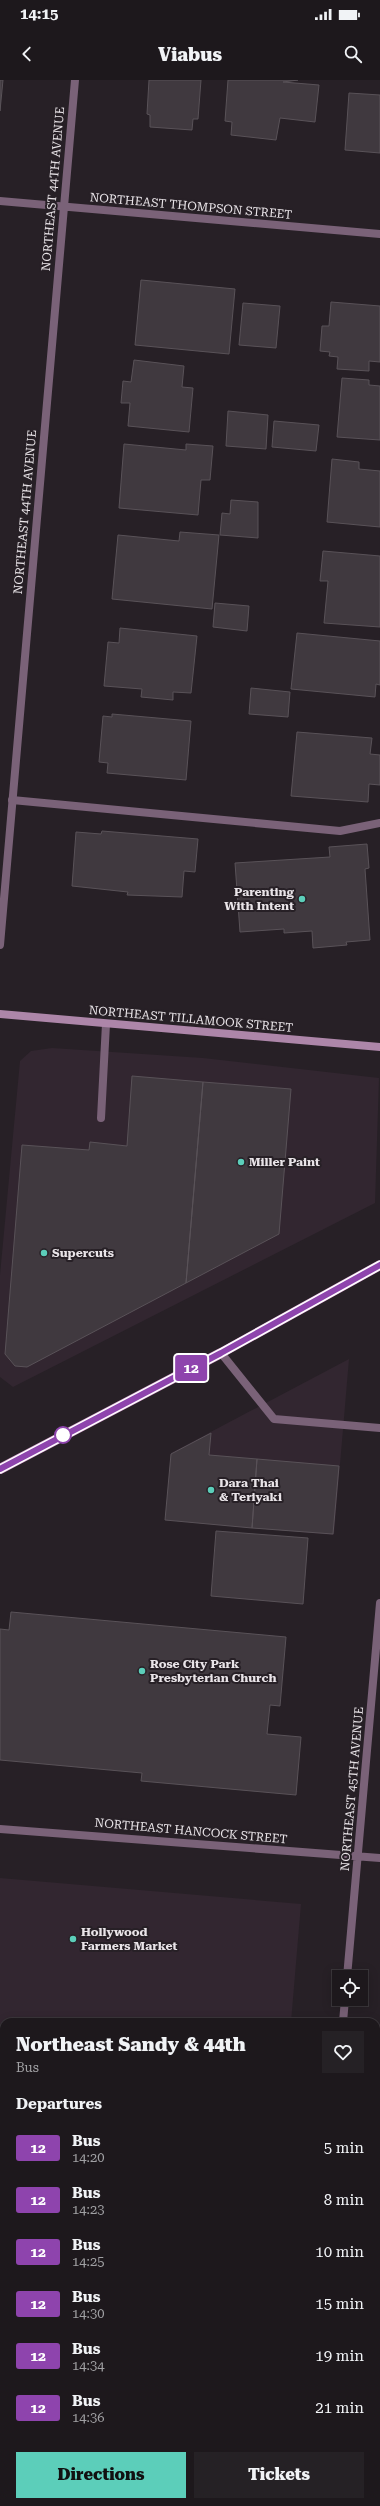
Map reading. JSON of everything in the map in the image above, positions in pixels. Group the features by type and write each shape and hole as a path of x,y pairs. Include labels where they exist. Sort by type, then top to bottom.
{"main road":[{"path":"0,1469 221,1353 380,1265"}],"street":[{"name":"NORTHEAST 44TH AVENUE","path":"0,945 75,80"},
{"name":"NORTHEAST THOMPSON STREET","path":"0,201 380,234"},
{"path":"12,800 340,831 380,823"},
{"name":"NORTHEAST TILLAMOOK STREET","path":"0,1014 380,1047"},
{"path":"101,1118 106,1024"},
{"path":"221,1353 274,1419 380,1428"},
{"name":"NORTHEAST 45TH AVENUE","path":"348,1970 380,1603"},
{"name":"NORTHEAST HANCOCK STREET","path":"0,1829 380,1858"},
{"path":"343,2018 344,2006"}],"shaded area":[{"path":"52,1048 203,1058 379,1078 375,1203 13,1387 0,1377 0,1275 20,1061 31,1051"},
{"path":"349,1359 334,1535 165,1520 171,1453"},
{"path":"0,1878 301,1904 291,2018 0,2018"}],"building":[{"path":"0,80 3,80 0,111"},
{"path":"149,80 201,80 198,119 193,119 192,130 150,127 150,115 147,114"},
{"path":"228,80 298,80 283,82 319,85 315,122 280,118 276,140 231,135 232,122 225,121"},
{"path":"349,93 380,95 380,153 345,150"},
{"path":"141,280 235,289 229,354 135,345"},
{"path":"331,302 380,306 380,362 369,361 369,371 337,369 338,357 329,356 330,352 320,351 322,326 329,326"},
{"path":"243,303 280,306 276,348 239,345"},
{"path":"134,360 184,366 182,387 193,388 189,432 128,426 130,403 121,403 123,381 131,382"},
{"path":"342,378 369,380 369,385 380,386 380,440 337,437"},
{"path":"228,411 268,415 266,449 226,446"},
{"path":"274,421 319,425 316,451 272,447"},
{"path":"124,444 186,450 186,444 213,446 210,480 201,480 198,515 119,508"},
{"path":"332,459 359,462 359,469 380,471 380,527 327,522"},
{"path":"231,500 258,502 258,538 220,535 222,513 230,514"},
{"path":"180,532 219,535 212,609 112,599 118,535 179,541"},
{"path":"323,551 380,556 380,627 324,623 328,581 320,581"},
{"path":"215,603 249,606 247,631 213,627"},
{"path":"120,628 197,636 191,693 173,692 173,700 141,697 142,689 104,686 108,642 119,643"},
{"path":"297,633 380,641 380,685 376,684 375,697 291,689"},
{"path":"251,688 290,692 288,717 249,714"},
{"path":"112,714 191,721 186,780 107,773 108,763 99,762 103,716 112,717"},
{"path":"297,732 372,738 370,754 380,755 380,785 369,784 368,802 291,796"},
{"path":"102,831 198,839 195,872 184,871 182,897 127,895 128,892 72,886 76,832 101,834"},
{"name":"Parenting With Intent","path":"367,844 369,868 365,869 370,940 346,942 347,945 313,948 312,931 284,933 284,929 240,932 235,863 330,857 329,847"},
{"path":"132,1076 203,1082 186,1283 27,1367 15,1366 5,1354 22,1145 89,1150 90,1142 127,1146"},
{"name":"Miller Paint","path":"203,1082 291,1089 279,1234 186,1283"},
{"name":"Dara Thai & Teriyaki","path":"211,1433 209,1455 257,1459 252,1528 165,1520 171,1454"},
{"path":"257,1459 339,1466 333,1534 252,1528"},
{"path":"216,1531 308,1538 303,1604 211,1596"},
{"name":"Rose City Park Presbyterian Church","path":"11,1612 286,1637 280,1706 270,1705 267,1734 301,1737 296,1795 141,1781 142,1773 0,1760 0,1629 9,1630"}],"bus line":[{"name":"12","path":"0,1469 221,1353 380,1265"}],"place":[{"name":"Parenting With Intent","path":"302,899"},
{"name":"Miller Paint","path":"241,1162"},
{"name":"Supercuts","path":"44,1253"},
{"name":"Dara Thai & Teriyaki","path":"211,1490"},
{"name":"Rose City Park Presbyterian Church","path":"142,1671"},
{"name":"Hollywood Farmers Market","path":"73,1939"}]}
